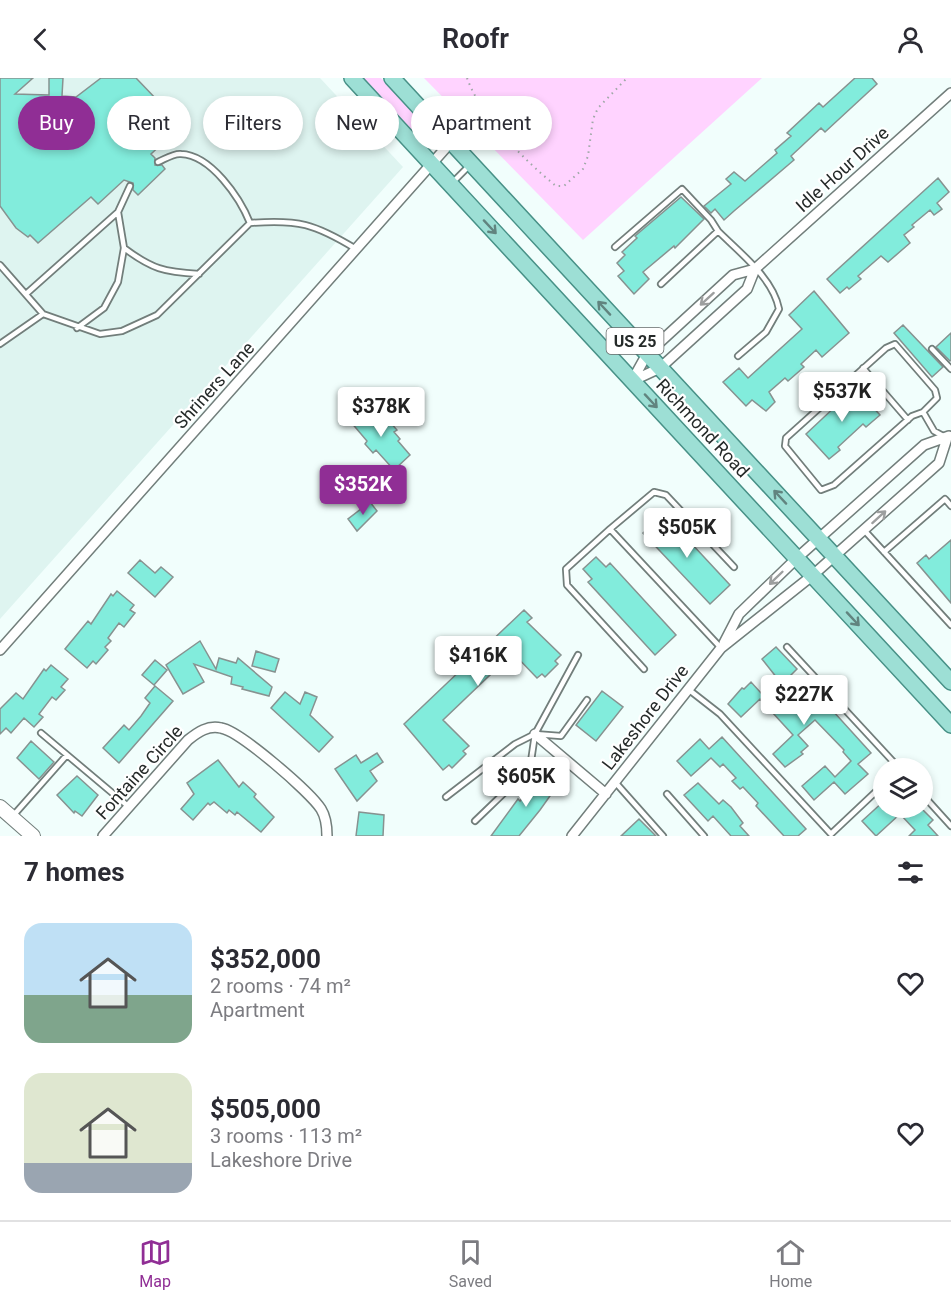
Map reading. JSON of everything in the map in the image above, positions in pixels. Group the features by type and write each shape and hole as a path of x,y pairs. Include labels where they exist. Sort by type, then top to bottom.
{"main road":[{"name":"Richmond Road","path":"352,78 951,725"},
{"name":"Richmond Road","path":"392,78 411,99"},
{"name":"Richmond Road","path":"458,150 951,682"}],"street":[{"name":"Idle Hour Drive","path":"632,381 660,368 747,289 755,269 951,93"},
{"name":"Shriners Lane","path":"0,650 443,150"},
{"name":"Idle Hour Drive","path":"632,381 647,354 733,275 755,269"},
{"name":"Lakeshore Drive","path":"572,836 721,648 739,614 797,558 820,540 924,445 950,438"},
{"name":"Lakeshore Drive","path":"721,648 835,557 939,463 950,438"},
{"name":"Fontaine Circle","path":"104,836 197,732 206,728 222,728 239,735 312,798 322,811 327,836"},
{"path":"536,734 606,794"},
{"path":"0,807 33,836"}],"lane":[{"path":"158,162 179,153 199,159 217,175 244,207 250,223"},
{"path":"451,184 471,164"},
{"path":"26,294 118,212 130,186"},
{"path":"615,247 682,189 755,269 777,297 779,309 766,332 738,356"},
{"path":"77,328 104,308 118,282 124,248 118,212"},
{"path":"0,265 43,314 77,328 100,334 122,331 157,315 250,223 283,220 324,229 356,249"},
{"path":"661,284 718,231"},
{"path":"124,248 147,265 171,272 199,274"},
{"path":"0,346 43,314"},
{"path":"895,344 935,390 937,398 923,412 908,420 834,485 821,490 785,446 786,438 886,348 895,344"},
{"path":"932,349 951,369"},
{"path":"863,368 908,420"},
{"path":"923,412 934,431 950,438"},
{"path":"644,669 567,585 566,569 654,492 666,495 734,567"},
{"path":"884,552 945,500 951,506"},
{"path":"610,529 721,648"},
{"path":"864,530 951,625"},
{"path":"787,647 890,758"},
{"path":"475,821 530,768 536,734 578,655"},
{"path":"688,689 720,714 830,835 873,794"},
{"path":"446,797 515,744 536,734 561,736 587,700"},
{"path":"41,733 129,807"},
{"path":"12,817 66,756"},
{"path":"615,782 663,836"},
{"path":"667,794 704,836"},
{"path":"933,807 951,826"}],"path":[{"path":"467,78 473,93 534,167 556,186 564,186 586,162 591,142 592,118 598,108 627,78"}],"shaded area":[{"path":"0,78 320,78 337,96 315,96 315,150 387,150 403,167 0,619"},
{"path":"362,78 381,78 398,96 379,96"},
{"path":"424,78 762,78 583,240 495,150 552,150 552,96 442,96"},
{"path":"399,97 411,110 411,131 399,118"}],"building":[{"path":"0,78 33,78 15,94 49,95 49,78 63,78 62,96 18,96 18,150 95,150 95,96 77,96 101,78 136,78 153,96 107,96 107,150 155,150 151,154 155,158 155,165 162,165 165,169 138,195 133,190 133,183 124,180 98,204 91,197 38,243 30,235 28,237 16,228 0,206"},
{"path":"855,78 872,78 877,84 825,132 821,128 791,156 794,160 724,220 715,209 711,213 704,206 731,184 726,179 734,172 745,181 777,153 775,150 791,136 787,133 819,103 823,107"},
{"path":"938,178 949,192 937,203 942,209 934,215 930,210 904,235 910,243 888,262 881,256 858,276 861,279 840,293 827,279"},
{"path":"681,197 704,219 675,248 674,246 643,272 649,279 634,294 618,276 624,271 617,263 625,255 622,252 637,238 635,236"},
{"path":"814,291 849,333 822,357 816,350 801,364 804,367 788,381 785,378 769,392 775,402 766,411 752,400 746,406 723,382 739,368 748,378 802,329 789,315"},
{"path":"903,325 943,367 932,377 894,333"},
{"path":"951,333 951,360 950,361 936,347"},
{"path":"855,388 880,415 866,427 863,424 838,447 840,450 829,459 806,434"},
{"path":"366,407 378,421 382,418 387,424 390,422 397,430 394,432 400,439 398,441 410,455 394,470 376,450 373,453 365,444 367,441 350,421"},
{"path":"370,502 377,511 357,531 348,519"},
{"path":"664,514 730,585 710,604 643,533"},
{"path":"951,540 951,603 917,563 926,555 929,559"},
{"path":"596,557 606,567 610,563 676,635 655,655 588,582 592,579 583,569"},
{"path":"140,560 155,573 161,567 173,577 155,597 128,573"},
{"path":"117,591 134,605 130,610 135,613 124,627 119,623 108,638 111,641 105,647 108,650 96,664 93,661 87,668 65,649 88,621 91,624 111,594 113,596"},
{"path":"524,610 532,618 527,622 561,655 555,661 558,664 545,677 542,674 537,678 513,653 443,720 469,746 463,751 466,754 452,768 449,765 443,770 404,724"},
{"path":"200,641 216,669 219,658 236,663 238,658 272,687 269,696 242,689 243,687 231,684 232,677 194,664 204,682 183,694 166,665"},
{"path":"776,647 797,669 785,681 812,710 823,700 871,753 858,764 868,774 845,794 834,782 814,800 802,786 825,766 835,777 851,761 843,752 844,750 815,720 798,735 808,746 801,752 803,754 785,767 773,754 793,735 760,699 741,717 728,704 742,688 744,689 751,682 761,693 777,678 762,659"},
{"path":"256,651 279,659 275,672 252,666"},
{"path":"155,660 167,670 154,685 142,675"},
{"path":"51,665 68,679 61,687 65,690 56,700 52,697 39,714 43,717 34,727 24,718 11,733 6,728 0,734 0,709 16,693 23,699 44,669 46,671"},
{"path":"155,686 173,701 119,763 103,748 124,725 129,730 141,716 150,703 145,698"},
{"path":"602,691 623,707 596,741 576,725"},
{"path":"285,692 300,704 305,692 317,697 310,715 333,737 319,752 271,708"},
{"path":"722,737 806,829 798,836 784,836 756,806 758,803 743,787 740,789 732,781 736,778 723,764 720,767 711,758 691,776 677,761 700,739 709,749"},
{"path":"31,741 54,762 39,779 17,758"},
{"path":"377,753 383,762 370,771 377,781 357,801 335,769 356,755 361,763"},
{"path":"218,760 239,787 243,782 274,817 261,832 237,812 235,815 229,810 227,813 214,802 210,805 208,803 193,820 181,809 194,794 187,783"},
{"path":"542,773 557,786 519,836 491,836 518,799 520,801"},
{"path":"77,776 98,795 82,816 75,811 74,813 57,795"},
{"path":"698,783 719,804 723,800 731,807 743,823 740,826 749,836 731,836 713,816 708,821 684,795"},
{"path":"873,811 873,818 896,818 876,836 862,821"},
{"path":"359,812 384,815 383,836 356,836"},
{"path":"904,818 931,818 933,820 928,825 938,836 909,836 915,830"},
{"path":"639,819 656,836 621,836"}]}
